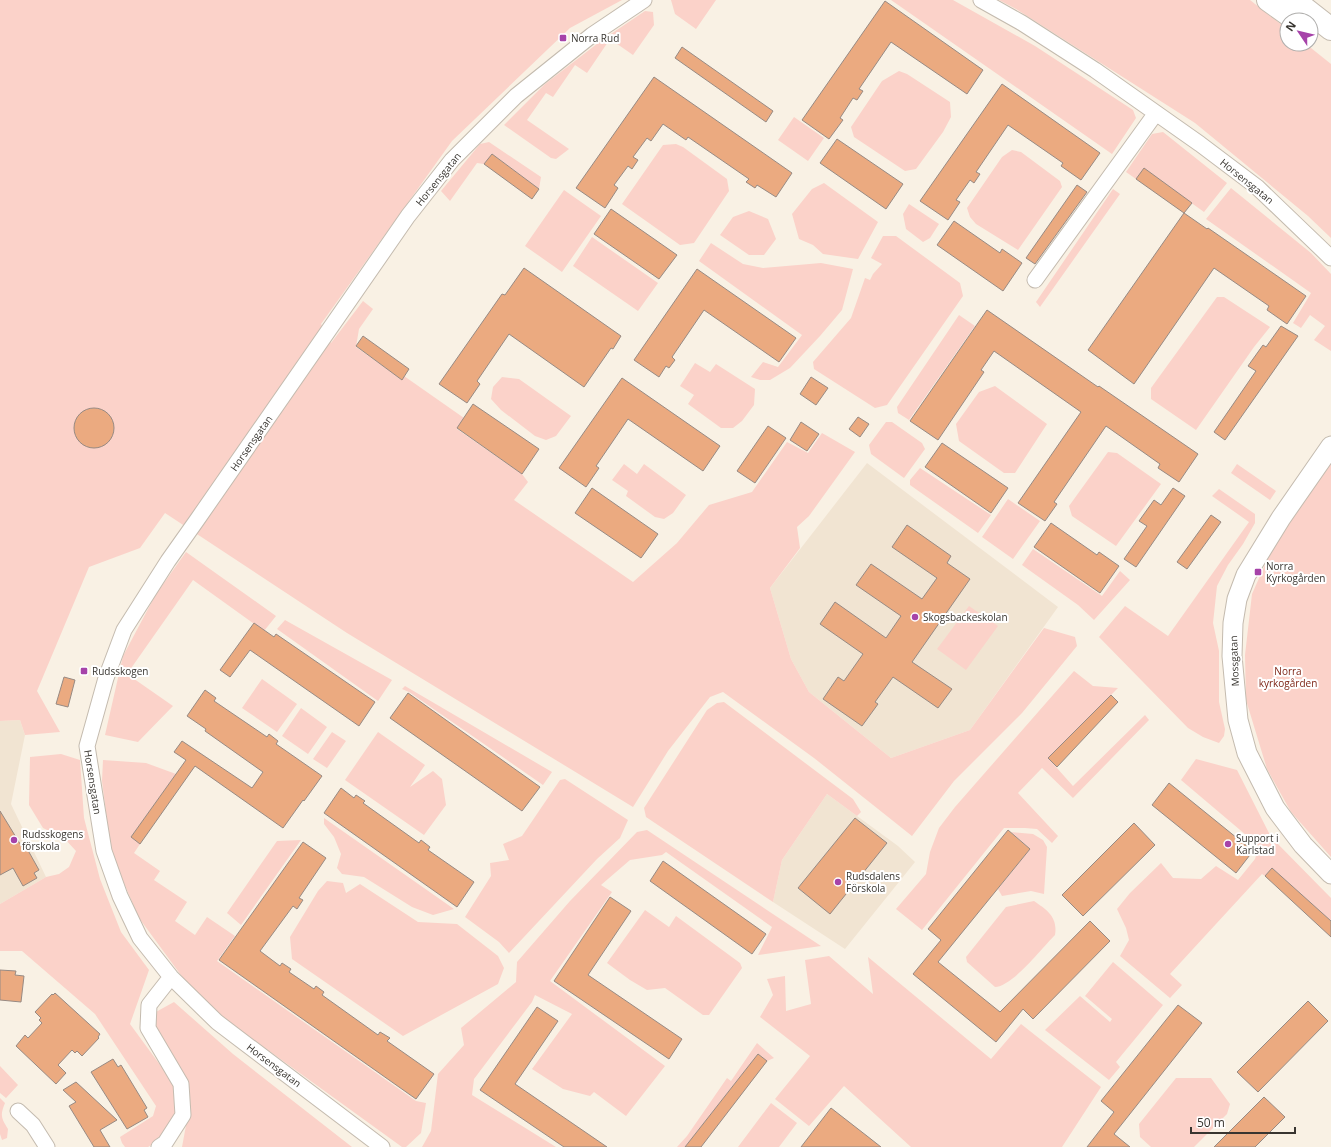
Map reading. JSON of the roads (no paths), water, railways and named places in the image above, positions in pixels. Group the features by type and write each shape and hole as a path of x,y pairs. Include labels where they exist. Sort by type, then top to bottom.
{"main road":[{"path":"1268,0 1285,12"},
{"path":"1294,0 1324,27 1331,46"}],"street":[{"name":"Horsensgatan","path":"382,1147 217,1022 171,977 140,938 120,896 104,851 87,746 106,678 124,630 168,560 408,216 452,160 516,96 592,35 644,0"},
{"name":"Horsensgatan","path":"981,0 1022,23 1095,70 1257,187 1331,258"},
{"path":"1035,280 1156,113"},
{"name":"Mossgatan","path":"1331,446 1281,518 1246,575 1237,599 1233,623 1232,656 1238,720 1247,753 1275,808 1303,845 1331,874"},
{"path":"159,1147 165,1143 183,1115 181,1084 148,1028 149,1005 171,977"},
{"path":"18,1111 33,1126 47,1147"}],"place":[{"name":"Norra Rud","path":"563,38"},
{"name":"Norra Kyrkogården","path":"1258,572"},
{"name":"Skogsbackeskolan","path":"915,617"},
{"name":"Rudsskogen","path":"84,671"},
{"name":"Rudsskogens förskola","path":"14,840"},
{"name":"Support i Karlstad","path":"1228,844"},
{"name":"Rudsdalens Förskola","path":"838,882"}],"park label":[{"name":"Norra kyrkogården","path":"1288,676"}]}
